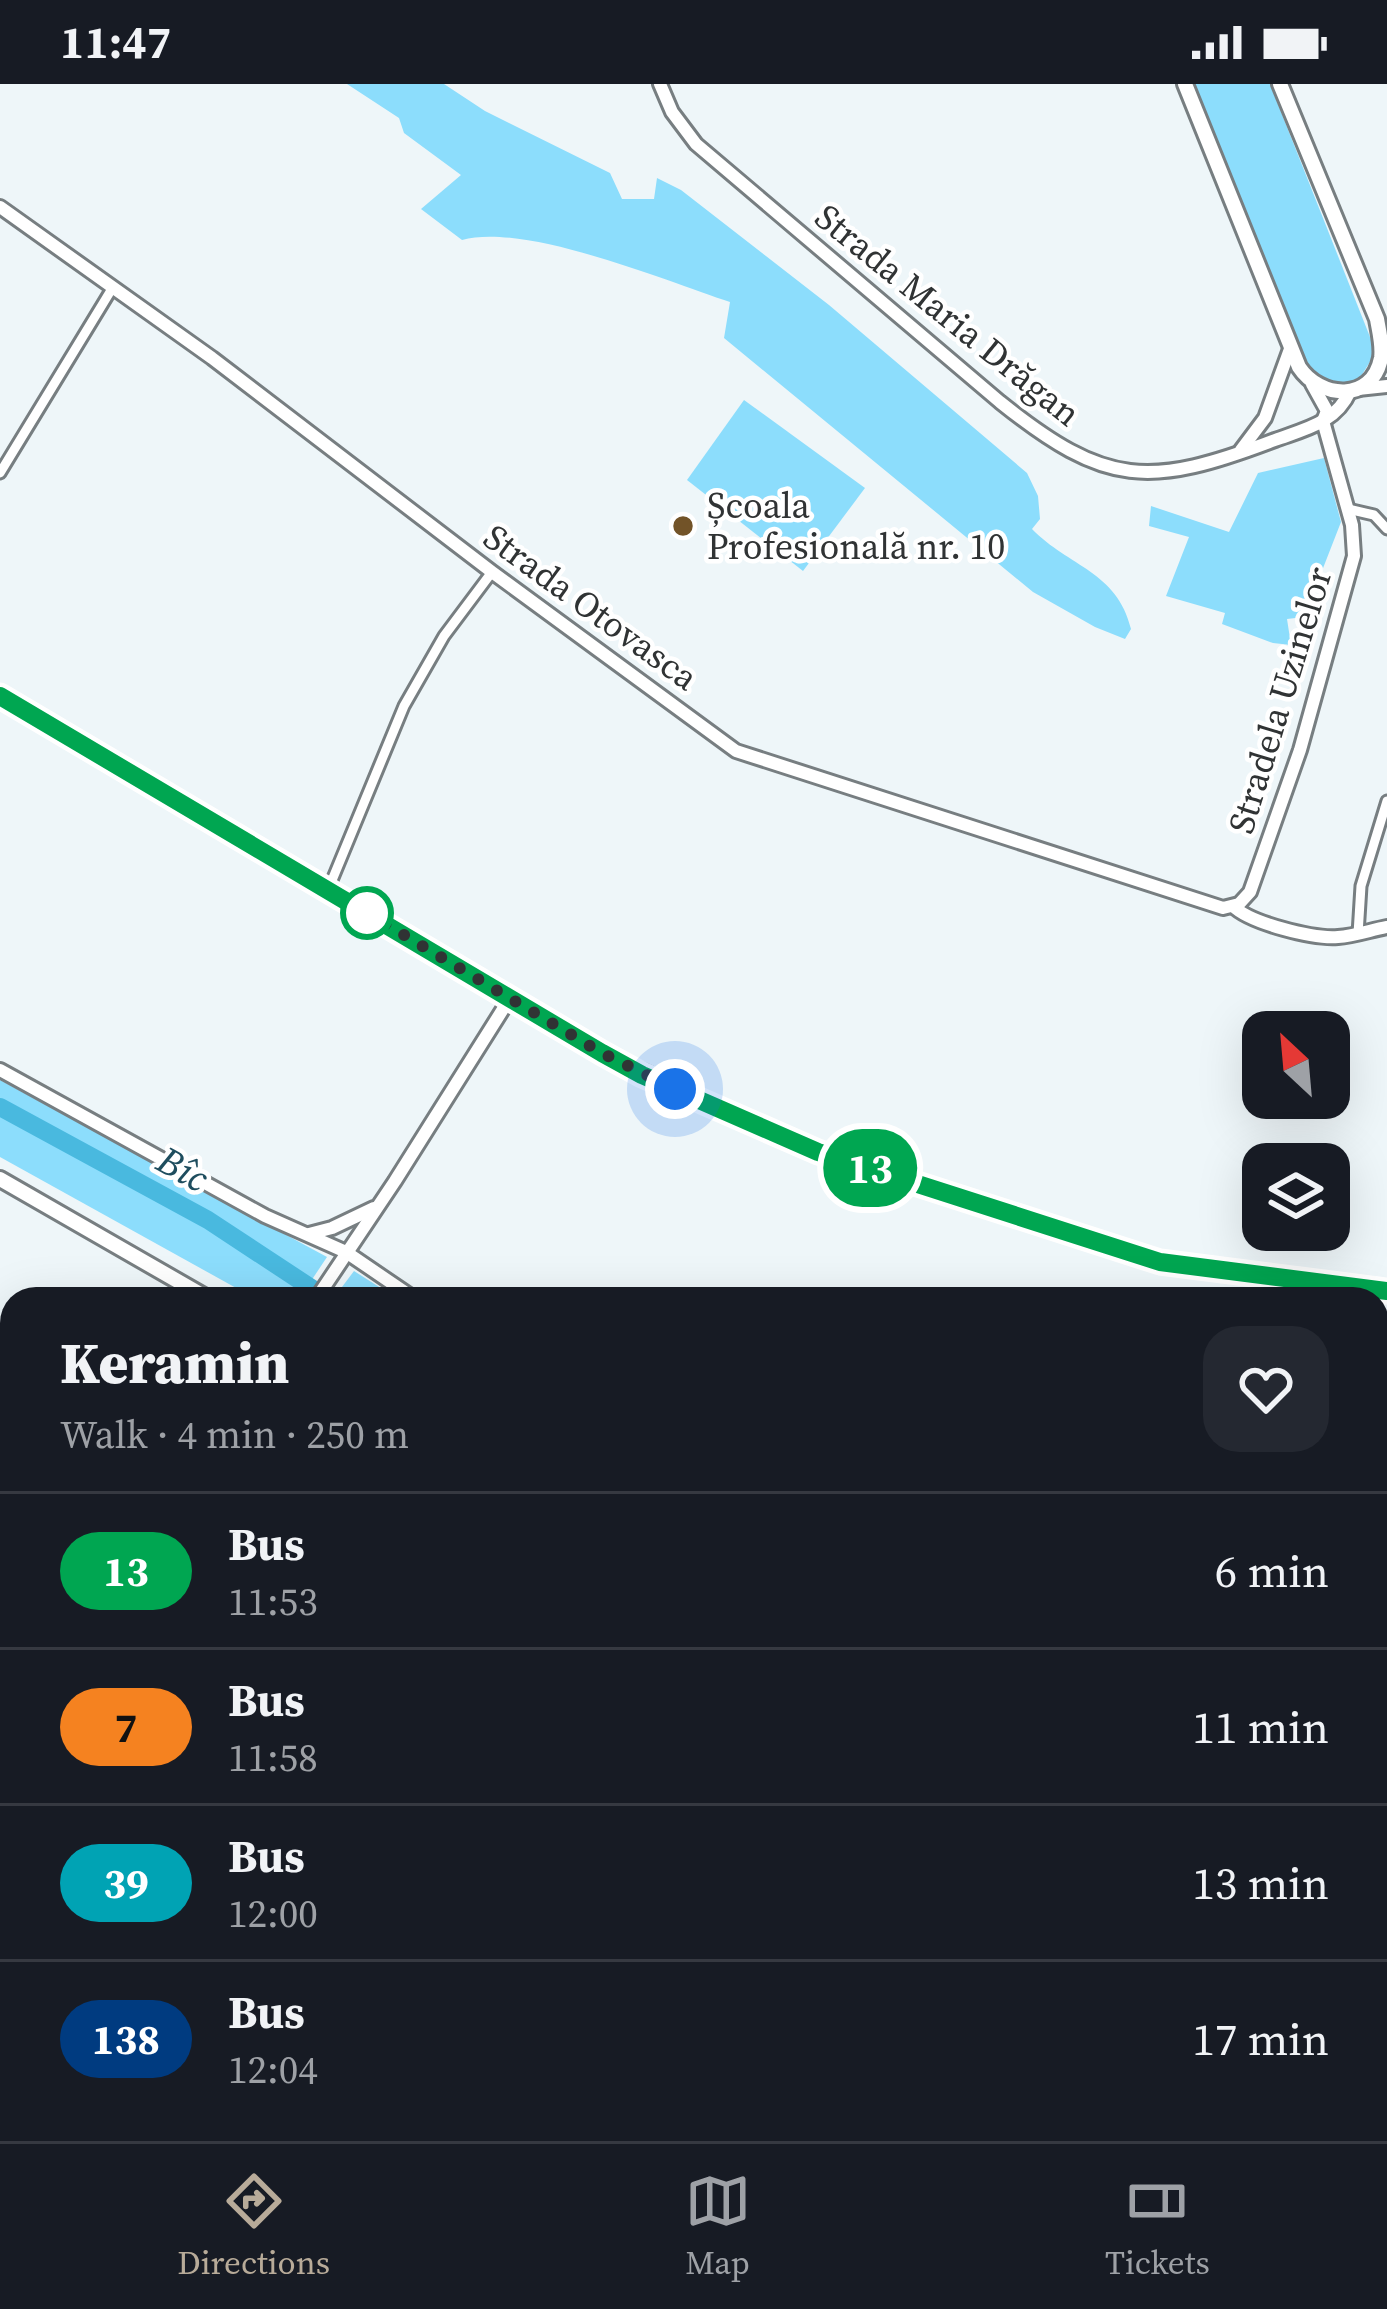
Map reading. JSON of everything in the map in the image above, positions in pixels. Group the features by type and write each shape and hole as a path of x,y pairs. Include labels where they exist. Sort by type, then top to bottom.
{"main road":[{"path":"1185,84 1291,349 1312,384 1336,393 1353,390 1376,372 1382,354 1382,320 1280,84"},
{"path":"0,696 642,1075 818,1152 1160,1262 1349,1287"},
{"path":"0,1179 187,1287"}],"street":[{"name":"Strada Maria Drăgan","path":"659,84 683,130 696,144 1060,447 1105,466 1142,472 1187,470 1323,422"},
{"name":"Strada Otovasca","path":"0,207 743,754 1317,936 1387,927"},
{"path":"0,473 113,287"},
{"path":"1236,455 1265,418 1291,349"},
{"name":"Stradela Uzinelor","path":"1228,907 1250,892 1300,750 1351,573 1354,535 1323,422 1327,411 1312,384"},
{"path":"1323,422 1341,409 1353,390 1387,386"},
{"path":"1348,509 1374,515 1387,529"},
{"path":"328,890 404,706 444,635 492,572"},
{"path":"1358,934 1361,886 1387,801"},
{"path":"324,1287 510,998"},
{"path":"0,1070 398,1287"},
{"path":"306,1234 346,1223 380,1205"},
{"path":"366,1226 364,1251 374,1270"}],"shaded area":[{"path":"347,84 444,84 485,111 610,173 622,199 654,199 657,178 681,190 829,305 1027,473 1038,496 1040,519 1032,529 1115,594 1131,629 1125,639 1033,592 724,338 730,302 557,246 521,239 462,240 421,209 461,175 404,133 399,118"},
{"path":"1194,84 1270,84 1372,342 1373,357 1358,381 1329,383 1307,365"},
{"path":"744,400 865,488 803,571 687,480"},
{"path":"1324,458 1341,522 1304,617 1287,619 1291,645 1222,624 1225,613 1166,596 1189,537 1149,526 1151,506 1229,532 1258,473"},
{"path":"0,1080 327,1257 307,1287 234,1287 0,1157"},
{"path":"354,1271 379,1287 342,1287"}],"waterway":[{"name":"Bîc","path":"0,1107 208,1220 310,1287"}],"bus line":[{"name":"13","path":"0,696 602,1053 818,1152 1160,1262 1353,1287"}],"place":[{"name":"Școala Profesională nr. 10","path":"683,526"}],"route":[{"path":"367,913 602,1053 675,1089"}]}
